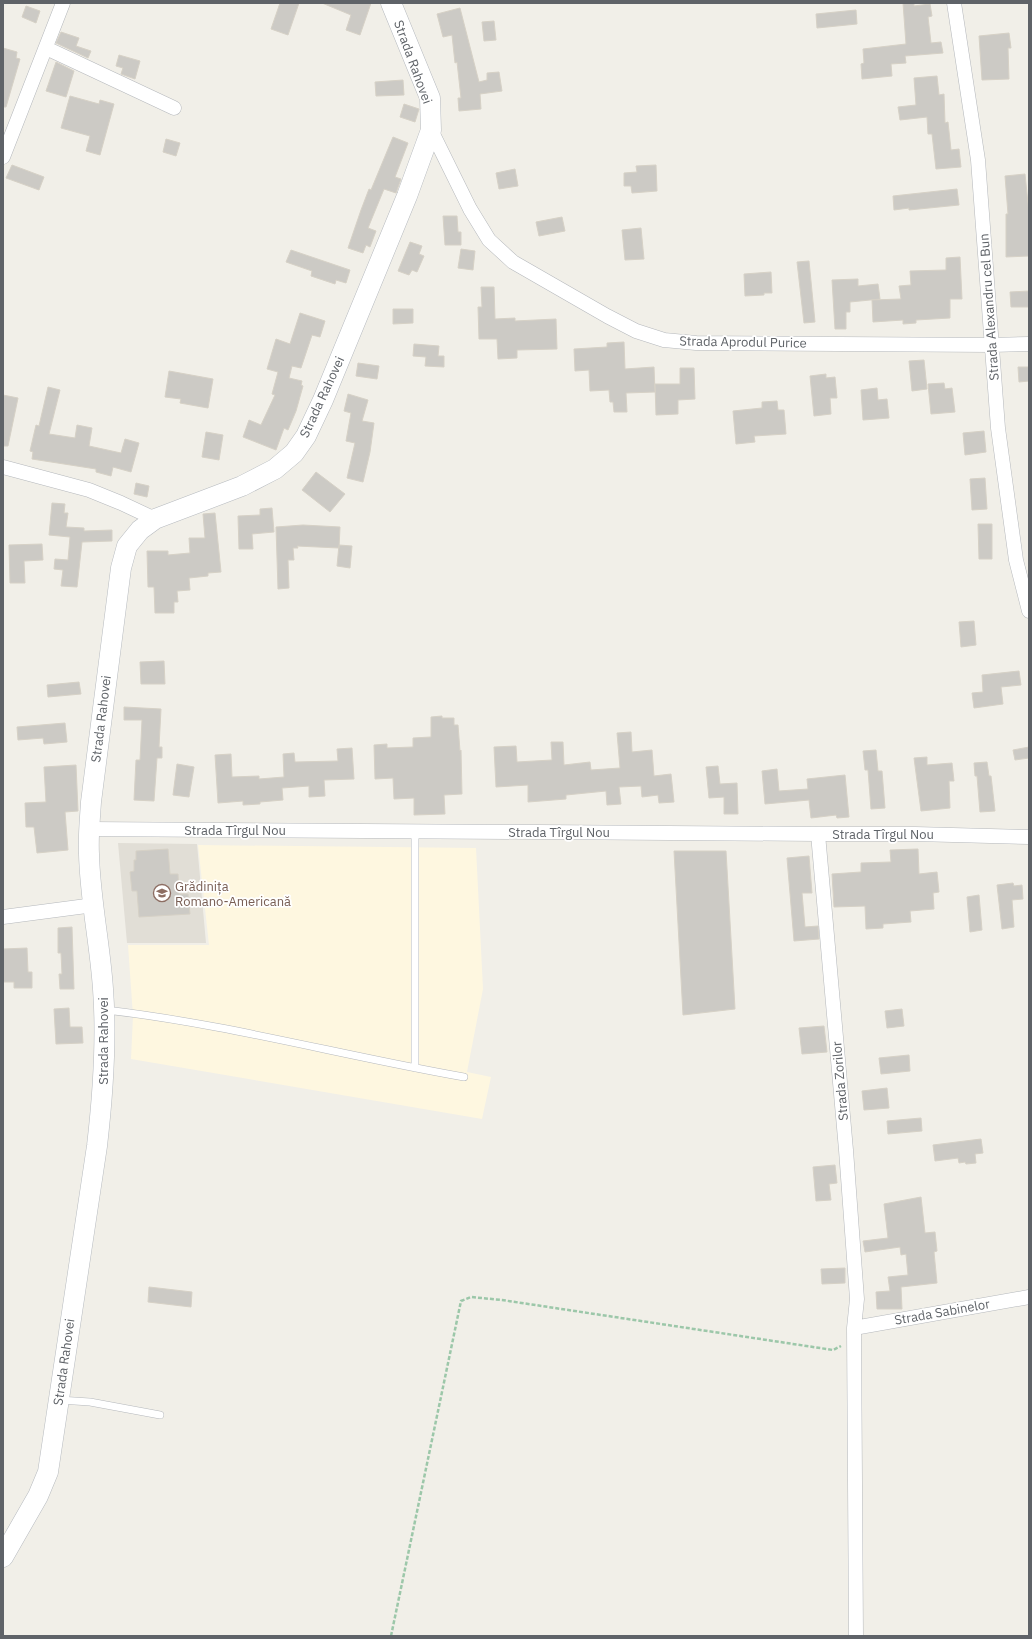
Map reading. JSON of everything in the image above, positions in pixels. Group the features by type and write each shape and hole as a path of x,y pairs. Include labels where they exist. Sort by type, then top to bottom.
{"main road":[{"name":"Strada Rahovei","path":"3,1557 38,1496 48,1472 102,1103 105,1036 104,1009 101,963 89,854 89,829 90,802 121,568 127,546 140,530 155,519 242,486 275,469 294,453 306,436 323,400 407,196 431,130 430,98 391,3"}],"street":[{"path":"3,157 63,3"},
{"name":"Strada Alexandru cel Bun","path":"954,3 978,160 998,428 1016,560 1029,611"},
{"path":"46,48 174,108"},
{"name":"Strada Aprodul Purice","path":"431,130 470,209 489,240 513,262 636,331 664,340 696,343 1029,344"},
{"path":"3,467 90,490 155,519"},
{"name":"Strada Tîrgul Nou","path":"89,829 915,834 1029,837"},
{"name":"Strada Zorilor","path":"818,834 846,1150 857,1299 854,1328 856,1636"},
{"path":"3,917 94,905"},
{"name":"Strada Sabinelor","path":"854,1328 1029,1297"}],"lane":[{"path":"415,831 415,1068"},
{"path":"104,1009 162,1016 464,1077"},
{"path":"59,1400 90,1402 160,1415"}],"path":[{"path":"391,1636 461,1302 471,1297 502,1300 833,1350 843,1344 854,1328"}],"shaded area":[{"name":"Grădinița Romano-Americană","path":"118,843 197,844 206,943 127,943"},
{"path":"198,845 476,848 483,989 467,1072 491,1077 482,1119 131,1059 133,1016 128,945 209,945"}],"building":[{"path":"280,3 299,3 288,35 271,29"},
{"path":"322,3 371,3 360,35 346,30 351,15"},
{"path":"903,3 914,3 914,6 930,4 932,16 928,17 931,43 941,42 943,53 905,56 906,63 891,64 892,76 862,79 861,64 864,63 863,49 906,44"},
{"path":"26,6 40,11 36,23 22,17"},
{"path":"460,8 479,82 487,80 487,73 499,72 502,91 480,94 481,109 459,111 458,98 461,98 452,35 443,37 437,14"},
{"path":"856,10 857,24 817,28 816,14"},
{"path":"494,21 496,40 484,41 482,22"},
{"path":"61,32 79,38 76,46 91,51 88,58 56,43"},
{"path":"1009,33 1011,48 1008,48 1009,79 982,80 979,36"},
{"path":"3,48 17,52 16,58 20,59 6,107 3,107"},
{"path":"119,55 140,61 135,79 121,74 123,68 116,66"},
{"path":"56,62 74,71 66,97 46,91"},
{"path":"937,76 939,95 944,94 945,123 948,122 951,150 959,149 961,167 936,169 932,134 928,134 927,117 900,120 898,107 916,105 914,78"},
{"path":"403,80 404,95 376,96 375,82"},
{"path":"70,96 99,104 100,100 114,104 100,155 86,151 90,136 61,128"},
{"path":"404,104 419,109 415,122 400,117"},
{"path":"393,137 408,143 395,177 401,179 396,193 384,189 368,228 376,231 370,247 366,245 363,253 348,248 369,189 371,190"},
{"path":"166,139 180,143 176,156 163,152"},
{"path":"12,165 44,177 39,190 6,178"},
{"path":"656,165 657,191 632,193 631,186 624,186 624,173 637,172 636,166"},
{"path":"515,169 518,186 499,189 496,173"},
{"path":"1025,174 1029,213 1029,256 1006,257 1006,214 1008,214 1005,176"},
{"path":"957,189 959,205 894,210 893,196"},
{"path":"443,216 457,216 458,232 461,232 461,245 445,245"},
{"path":"562,217 565,231 539,236 536,222"},
{"path":"641,228 644,259 625,260 622,230"},
{"path":"410,242 422,246 419,254 424,256 417,272 412,270 409,275 398,271"},
{"path":"461,249 475,251 473,270 458,268"},
{"path":"291,250 350,270 346,283 336,280 335,284 311,276 312,271 286,262"},
{"path":"960,257 962,299 950,299 950,318 916,320 916,323 903,324 903,320 873,322 872,300 901,299 899,286 911,285 910,271 946,270 946,258"},
{"path":"809,261 815,322 804,323 797,262"},
{"path":"771,272 772,293 745,296 744,274"},
{"path":"858,279 858,286 878,284 880,299 850,302 850,312 846,312 846,329 835,329 832,280"},
{"path":"481,287 494,287 495,319 515,318 515,321 556,319 557,349 517,350 517,358 498,359 497,339 479,339 478,307 482,307"},
{"path":"1029,291 1029,307 1011,307 1010,292"},
{"path":"393,309 413,309 413,323 393,324"},
{"path":"300,313 325,321 320,337 312,335 301,368 292,366 289,378 302,381 301,385 303,386 296,411 288,430 284,428 276,450 243,437 249,420 261,425 275,395 272,394 278,372 267,369 276,339 290,344"},
{"path":"624,342 625,369 654,367 655,392 626,393 627,412 614,412 613,402 610,402 609,390 590,391 589,370 575,371 574,349 607,347 607,343"},
{"path":"414,344 439,346 438,356 444,356 444,367 425,366 426,357 413,356"},
{"path":"924,360 927,389 912,391 909,361"},
{"path":"358,363 379,366 377,379 356,376"},
{"path":"1018,367 1029,367 1029,381 1019,382"},
{"path":"680,368 694,368 695,399 678,400 678,414 656,415 655,384 680,384"},
{"path":"169,371 213,379 208,408 180,403 181,399 165,397"},
{"path":"826,374 826,378 835,377 837,398 830,398 831,414 814,416 810,376"},
{"path":"944,383 945,389 952,388 955,412 931,414 928,384"},
{"path":"48,387 60,390 49,434 75,438 77,425 92,428 89,446 121,453 125,439 139,443 131,472 113,467 111,476 96,472 96,469 32,459 33,452 30,451 36,425 39,426"},
{"path":"877,388 878,400 887,399 889,418 863,420 861,390"},
{"path":"348,394 368,400 362,421 374,423 370,452 363,482 347,478 355,443 346,441 351,413 344,411"},
{"path":"3,395 18,398 8,446 3,446"},
{"path":"777,401 778,410 784,410 786,434 754,436 755,442 736,444 733,411 762,408 762,402"},
{"path":"984,431 986,452 965,455 963,433"},
{"path":"206,432 223,435 219,460 202,457"},
{"path":"316,472 345,494 330,512 302,490"},
{"path":"985,478 987,509 972,510 970,479"},
{"path":"136,483 149,486 147,497 134,494"},
{"path":"52,503 65,504 64,513 68,513 66,527 84,528 84,531 112,530 112,541 82,542 77,587 61,586 63,570 54,569 55,559 68,560 70,537 49,535"},
{"path":"272,508 274,532 252,534 253,549 239,549 238,516 260,515 260,509"},
{"path":"215,513 221,572 208,573 208,576 189,578 190,590 177,591 178,602 174,602 174,613 155,613 154,587 148,587 147,551 168,551 168,555 190,553 189,538 205,538 203,514"},
{"path":"978,524 992,524 992,559 979,559"},
{"path":"303,525 340,527 339,548 297,546 298,548 293,548 294,560 288,560 289,588 278,589 276,527"},
{"path":"42,544 43,560 24,561 25,583 10,583 9,545"},
{"path":"339,545 352,546 350,568 337,566"},
{"path":"974,621 976,645 961,647 959,622"},
{"path":"164,661 165,684 141,684 140,662"},
{"path":"1019,671 1021,685 1001,687 1003,704 974,708 972,693 983,692 982,675"},
{"path":"79,682 81,694 48,697 47,685"},
{"path":"124,707 161,709 159,747 162,747 162,758 157,758 154,801 134,800 136,760 140,760 142,720 124,720"},
{"path":"442,716 442,718 454,718 454,725 458,725 460,751 461,750 462,794 444,795 445,814 414,815 414,798 394,799 393,778 375,779 374,745 387,744 387,748 413,747 413,738 431,737 431,717"},
{"path":"65,723 67,742 44,744 43,738 18,740 17,727"},
{"path":"631,732 632,752 652,750 654,776 671,774 674,802 659,803 658,795 642,797 641,786 619,787 621,804 607,805 606,791 566,795 566,799 528,802 528,785 496,787 494,747 516,746 517,762 552,760 551,742 563,742 564,765 590,762 591,770 620,768 617,733"},
{"path":"1029,747 1029,758 1015,760 1013,750"},
{"path":"352,748 354,779 324,780 325,796 309,797 309,786 282,788 283,800 243,805 243,801 218,803 215,755 231,754 232,777 259,776 259,779 284,777 283,754 294,753 295,762 338,761 337,749"},
{"path":"876,750 878,771 882,771 885,808 871,809 868,770 865,770 863,751"},
{"path":"927,757 927,765 952,763 954,781 949,781 950,808 921,811 914,758"},
{"path":"987,762 989,776 991,776 995,811 980,812 977,776 975,776 974,763"},
{"path":"177,764 194,767 189,797 173,795"},
{"path":"76,765 78,811 65,812 68,850 37,853 34,827 26,827 25,803 46,802 44,767"},
{"path":"718,766 720,784 737,783 738,814 724,814 724,797 709,798 706,767"},
{"path":"777,769 779,791 808,789 807,779 845,775 849,817 837,818 836,815 811,818 809,800 765,804 762,771"},
{"name":"Grădinița Romano-Americană","path":"168,849 170,874 178,874 179,894 188,894 190,914 139,917 137,891 132,891 130,872 134,871 136,851"},
{"path":"918,849 919,874 937,872 939,892 933,893 934,909 910,911 911,922 883,924 883,928 866,929 865,906 834,907 832,874 861,872 861,863 891,862 890,850"},
{"path":"674,851 726,851 735,1009 683,1015"},
{"path":"809,856 812,893 802,893 805,927 818,926 819,939 794,941 787,858"},
{"path":"1013,883 1014,886 1022,885 1023,899 1012,900 1014,927 1002,929 997,885"},
{"path":"979,895 982,930 970,932 967,897"},
{"path":"72,927 74,989 60,989 59,974 62,974 61,953 58,953 58,928"},
{"path":"27,948 28,972 32,972 32,988 14,988 14,982 3,982 3,949"},
{"path":"69,1008 70,1027 82,1027 83,1043 56,1044 54,1009"},
{"path":"902,1009 904,1026 887,1028 885,1011"},
{"path":"824,1026 827,1052 802,1054 799,1028"},
{"path":"909,1055 910,1071 881,1074 879,1058"},
{"path":"887,1088 889,1108 864,1110 862,1091"},
{"path":"921,1118 922,1131 888,1134 887,1121"},
{"path":"981,1139 983,1153 975,1154 976,1163 959,1163 958,1158 935,1161 933,1145"},
{"path":"835,1165 837,1183 829,1184 831,1200 816,1201 813,1167"},
{"path":"921,1197 925,1233 935,1232 937,1251 934,1252 937,1283 901,1287 902,1309 877,1309 876,1292 890,1291 888,1277 908,1275 906,1254 901,1255 900,1247 865,1252 863,1241 888,1238 884,1204"},
{"path":"845,1268 845,1283 822,1284 821,1269"},
{"path":"149,1287 192,1292 191,1307 148,1302"}],"place":[{"name":"Grădinița Romano-Americană","path":"162,893"}]}
